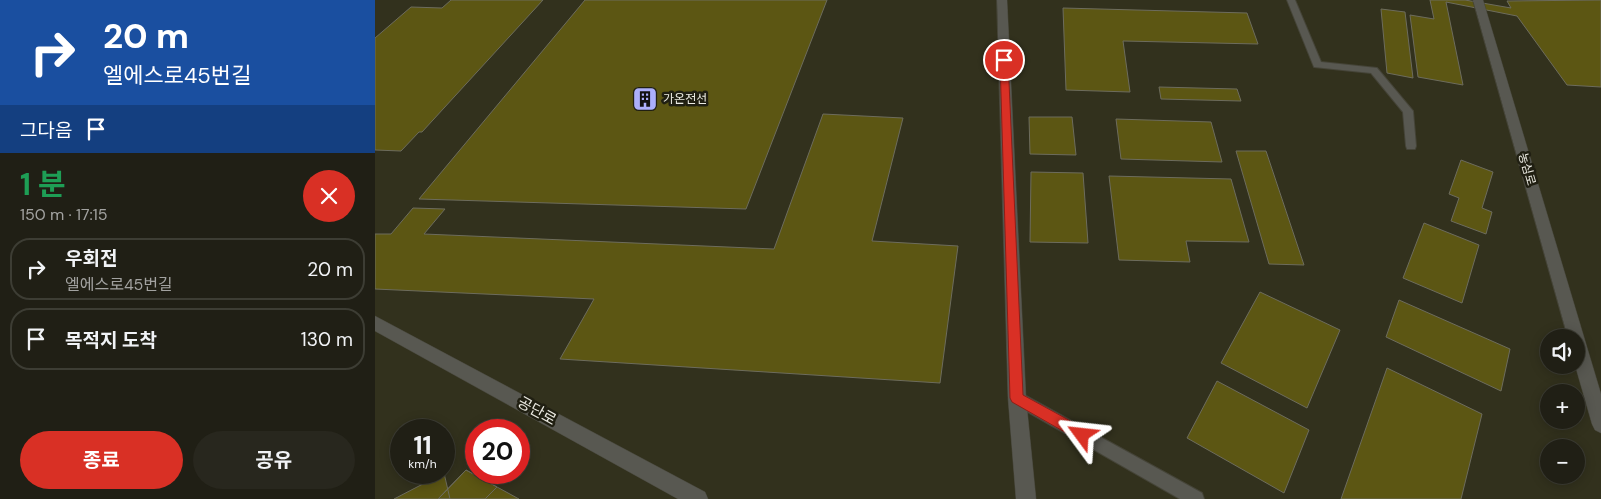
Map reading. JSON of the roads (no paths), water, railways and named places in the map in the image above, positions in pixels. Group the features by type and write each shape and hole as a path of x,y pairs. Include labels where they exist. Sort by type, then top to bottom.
{"street":[{"path":"1002,0 1017,398 1026,499"},
{"name":"농심로","path":"1478,0 1573,329"},
{"name":"공단로","path":"375,323 698,499"},
{"name":"농심로","path":"1585,369 1601,424"}],"lane":[{"path":"1291,0 1317,65 1374,70 1408,112 1411,146"},
{"path":"1017,398 1196,499"}],"place":[{"name":"가온전선","path":"645,99"}]}
